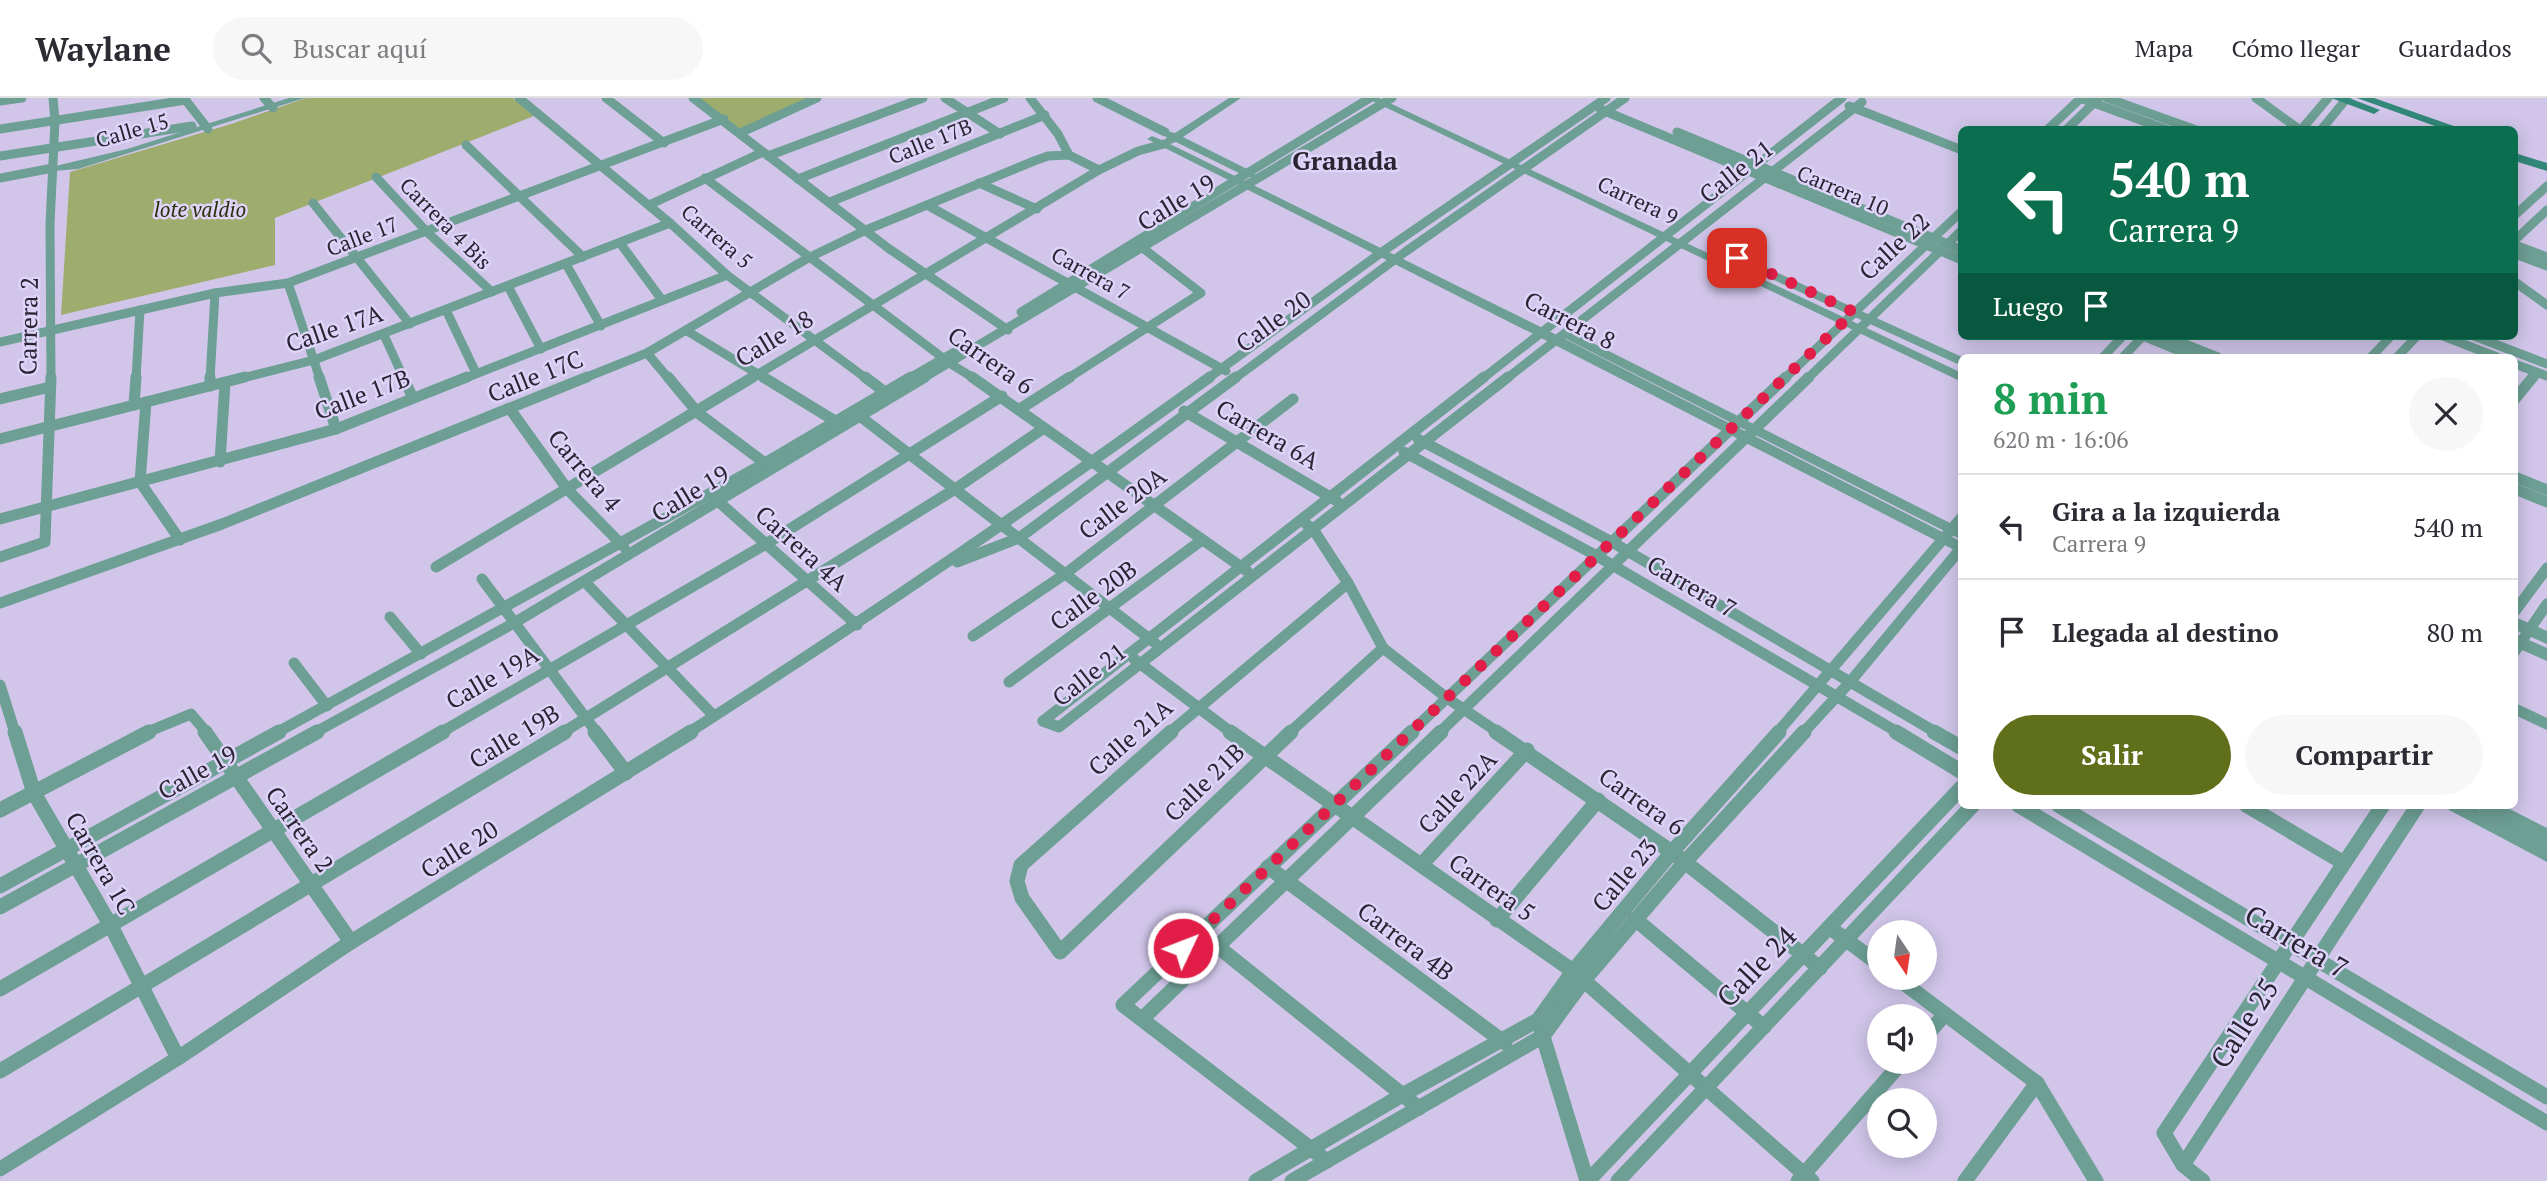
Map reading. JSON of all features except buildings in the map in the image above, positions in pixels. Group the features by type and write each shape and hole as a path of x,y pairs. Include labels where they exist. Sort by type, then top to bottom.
{"main road":[{"path":"2362,98 2447,126"},
{"path":"2343,99 2421,126"},
{"path":"2518,149 2547,159"},
{"path":"2518,158 2547,167"}],"street":[{"path":"0,101 9,98"},
{"path":"0,101 22,98"},
{"name":"Carrera 2","path":"0,557 45,542 49,506 51,426 52,168 55,121 52,98"},
{"name":"Calle 15","path":"0,178 74,166 271,101 300,98"},
{"path":"606,98 664,143"},
{"name":"Carrera 6","path":"693,98 724,119 765,154 926,276 1004,327"},
{"path":"740,133 817,98"},
{"path":"649,205 705,178 765,154 923,98"},
{"path":"945,98 1000,134"},
{"path":"798,179 1004,98"},
{"path":"1030,98 1045,115 1069,155 1099,170"},
{"path":"1097,98 1164,138"},
{"name":"Calle 18","path":"1164,138 1218,98"},
{"name":"Calle 18","path":"436,567 698,413 759,373 988,239 1099,170 1236,98"},
{"name":"Carrera 9","path":"1370,98 1389,100 1669,233 1854,312 1958,360"},
{"name":"Calle 19","path":"0,886 765,463 835,421 889,395 1122,255 1169,233 1370,98"},
{"name":"Calle 20","path":"0,1169 178,1058 351,942 626,773 857,625 1092,463 1221,368 1394,252 1604,105 1625,98"},
{"path":"2052,126 2081,98 2097,101 2158,126"},
{"path":"2107,98 2185,126"},
{"path":"2256,98 2295,126"},
{"path":"2304,126 2328,98"},
{"path":"0,130 185,99 201,126 0,156"},
{"name":"Carrera 5","path":"524,99 727,275 889,395"},
{"path":"1834,99 1856,103 1958,140"},
{"name":"Calle 21","path":"1834,99 1752,169 1149,638 1134,659 1059,727 1043,721 1134,659 1161,647 1768,175 1856,103"},
{"path":"2324,126 2343,99"},
{"name":"Calle 19","path":"1144,244 1158,227 1389,100"},
{"path":"2070,126 2097,101"},
{"path":"1856,103 1958,148"},
{"name":"Carrera 10","path":"1604,105 1929,242 1958,249"},
{"name":"Calle 17B","path":"830,202 1045,115"},
{"name":"Calle 17","path":"0,342 215,293 288,283 358,259 724,119"},
{"name":"Carrera 8","path":"1164,138 1546,329 1756,428 1956,542"},
{"path":"466,145 583,257"},
{"name":"Calle 17C","path":"0,603 180,540 647,353 808,258 866,230 1048,156 1069,155"},
{"name":"Carrera 4 Bis","path":"376,177 427,232 492,292"},
{"name":"Carrera 6","path":"705,178 947,361 1002,396 1253,576"},
{"path":"979,183 1037,209"},
{"path":"2518,212 2547,186"},
{"path":"313,202 410,324"},
{"path":"2518,202 2526,205"},
{"name":"Carrera 7","path":"927,205 1235,377"},
{"path":"2518,239 2547,210"},
{"name":"Calle 22","path":"1123,1005 1958,215"},
{"name":"Calle 17A","path":"0,439 314,360 670,223"},
{"name":"Calle 22","path":"1142,1019 1958,234"},
{"name":"Carrera 9","path":"1685,239 1844,322 1958,376"},
{"path":"620,243 662,300"},
{"path":"2518,243 2547,257"},
{"path":"1020,409 1202,293 1144,244"},
{"name":"Carrera 10","path":"1944,247 1958,257"},
{"name":"Calle 20","path":"941,568 1019,538 1235,377 1394,252"},
{"path":"2518,255 2547,267"},
{"path":"566,264 601,326"},
{"name":"Calle 17B","path":"0,519 336,429 727,275"},
{"path":"288,283 336,429"},
{"path":"2518,284 2547,305"},
{"path":"508,286 541,349"},
{"path":"210,386 215,293"},
{"path":"134,405 140,310"},
{"path":"446,310 476,373"},
{"path":"687,331 835,421"},
{"path":"384,335 413,398"},
{"name":"Carrera 8","path":"1561,336 1745,438 1956,542"},
{"path":"2107,354 2119,340"},
{"path":"2126,354 2139,340"},
{"path":"2153,340 2187,354"},
{"path":"2175,340 2210,354"},
{"path":"2374,354 2387,340"},
{"path":"2400,354 2413,340"},
{"path":"2452,340 2489,354"},
{"path":"2484,340 2547,364"},
{"name":"Carrera 4A","path":"647,353 698,413 765,463"},
{"path":"2518,365 2542,374 2518,396"},
{"path":"220,462 225,383"},
{"path":"0,399 50,387"},
{"name":"Calle 19","path":"0,907 514,623 861,417 889,395"},
{"name":"Calle 19A","path":"0,989 766,544 911,456 1002,396"},
{"name":"Calle 20A","path":"973,636 1065,574 1293,400"},
{"path":"146,402 140,482 180,540"},
{"name":"Carrera 6A","path":"1168,406 1189,412 1343,505"},
{"name":"Carrera 4","path":"510,409 568,490 632,554"},
{"path":"861,417 1161,647"},
{"name":"Calle 19B","path":"0,1071 586,719 954,489 1044,428"},
{"name":"Carrera 7","path":"1410,435 1628,551 1958,746"},
{"name":"Carrera 7","path":"1395,446 1597,556 1835,694 1958,770"},
{"path":"2518,478 2547,490"},
{"path":"2518,490 2547,502"},
{"name":"Carrera 4A","path":"719,502 857,625"},
{"path":"1300,520 1313,529 1348,583 1383,648"},
{"name":"Calle 20B","path":"1009,682 1202,540"},
{"name":"Calle 23","path":"1292,1181 1516,1053 1541,1028 1672,852 1819,686 1956,542"},
{"name":"Calle 23","path":"1578,975 1635,919 1835,694 1850,682 1956,542"},
{"path":"2518,607 2547,568"},
{"path":"482,579 626,773"},
{"path":"585,582 623,626 668,667 713,715"},
{"name":"Calle 21A","path":"1060,952 1023,898 1017,881 1021,865 1197,709 1348,583"},
{"path":"2518,637 2547,604"},
{"path":"390,617 421,654"},
{"path":"2518,637 2547,638"},
{"path":"2518,637 2547,656"},
{"name":"Carrera 6","path":"1383,648 1447,698 1527,750 1672,852 1820,968"},
{"name":"Calle 21B","path":"1060,952 1264,757 1383,648"},
{"name":"Carrera 5","path":"1134,659 1264,757 1578,975 1804,1179"},
{"path":"294,663 327,706"},
{"name":"Carrera 1C","path":"0,685 8,706 5,722 34,793 111,926 178,1058"},
{"path":"2518,710 2547,724"},
{"name":"Carrera 2","path":"34,793 180,716 191,715 196,718 351,942"},
{"name":"Calle 22A","path":"1421,865 1527,750"},
{"name":"Calle 24","path":"1587,1181 1958,792"},
{"path":"0,810 34,793"},
{"path":"1497,920 1598,800"},
{"name":"Calle 24","path":"1618,1181 1969,809"},
{"name":"Carrera 7","path":"2025,809 2547,1123"},
{"name":"Carrera 7","path":"2065,809 2547,1097"},
{"path":"2253,809 2344,863"},
{"name":"Calle 25","path":"2164,1133 2380,809"},
{"name":"Calle 25","path":"2183,1165 2415,809"},
{"path":"2463,809 2547,854"},
{"path":"2494,809 2547,837"},
{"name":"Carrera 4B","path":"1268,867 1516,1053"},
{"path":"1635,919 1764,1027"},
{"path":"1829,927 1867,955"},
{"path":"1217,946 1419,1108"},
{"path":"1913,990 2037,1083 2096,1181"},
{"path":"1123,1005 1327,1161"},
{"path":"1937,1023 1945,1014"},
{"path":"1541,1028 1587,1181"},
{"name":"Calle 23","path":"1260,1180 1404,1094 1502,1040 1541,1028"},
{"path":"1804,1179 1892,1074"},
{"path":"1965,1181 2037,1083"},
{"path":"2164,1133 2183,1165 2203,1181"}],"green space":[{"name":"lote valdio","path":"306,98 513,98 534,116 275,218 275,265 61,315 70,172 231,124"},
{"path":"694,98 815,98 740,133"}],"district":[{"name":"Granada","path":"1345,160"}],"route":[{"path":"1183,948 1854,312 1737,258"}]}
